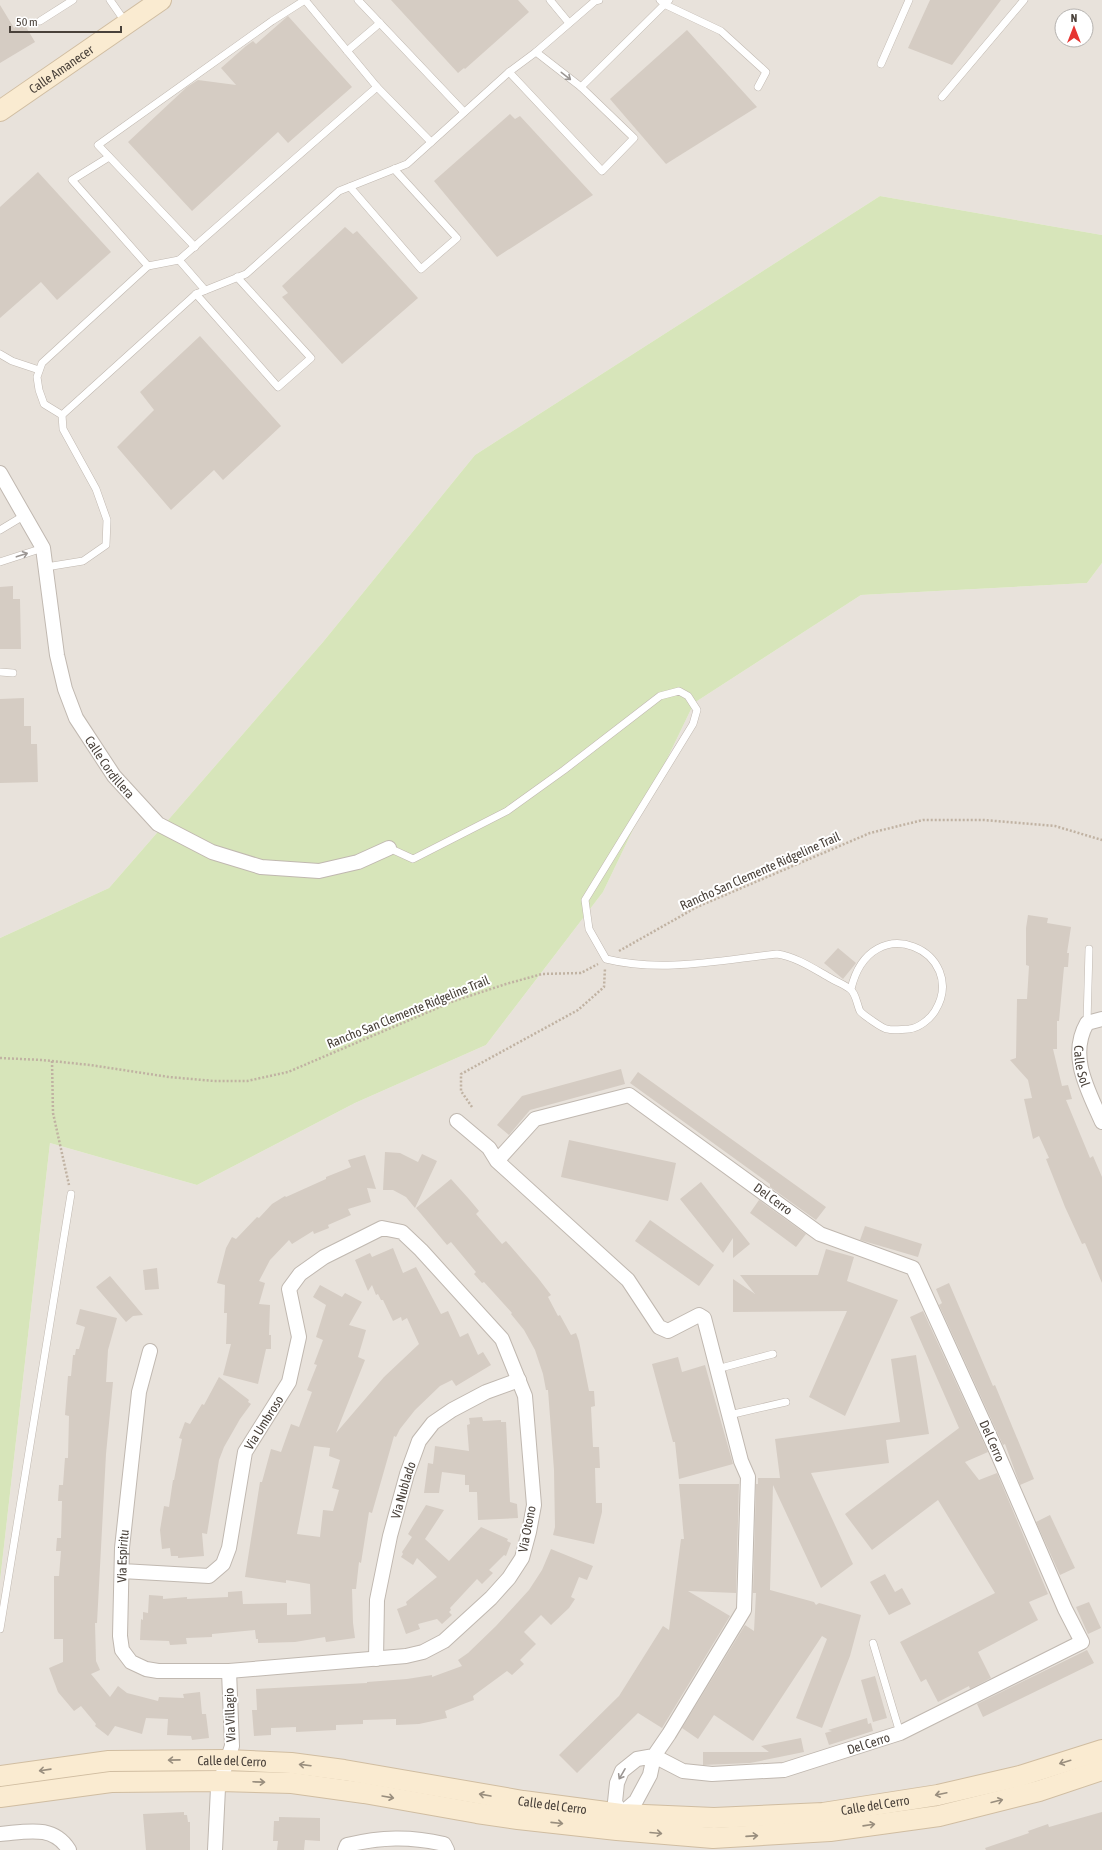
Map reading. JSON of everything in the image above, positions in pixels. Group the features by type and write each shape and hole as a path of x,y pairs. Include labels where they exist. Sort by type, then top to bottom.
{"main road":[{"name":"Calle Amanecer","path":"0,111 162,0"},
{"name":"Calle del Cerro","path":"0,1797 111,1782 220,1781 292,1784 364,1793 484,1814 619,1822 714,1818 823,1813 938,1795 1020,1776 1102,1750"},
{"name":"Calle del Cerro","path":"0,1776 109,1761 227,1760 291,1763 344,1770 523,1801 712,1844 830,1831 940,1816 1039,1791 1102,1770"},
{"path":"712,1844 714,1818"}],"street":[{"name":"Calle Cordillera","path":"0,473 26,515 43,548 57,655 64,689 76,718 114,776 158,824 212,852 261,867 319,870 358,862 390,848"},
{"path":"1088,1023 1102,1019"},
{"name":"Calle Sol","path":"1088,1023 1080,1035 1079,1053 1082,1077 1102,1122"},
{"name":"Del Cerro","path":"497,1161 535,1120 629,1094 820,1234 913,1268 997,1452 1065,1609 1082,1642 900,1733 784,1770 712,1774 682,1771 654,1756"},
{"path":"457,1122 489,1148 497,1161 628,1280 659,1327 668,1331 699,1315 703,1316 741,1461 748,1477 744,1610 669,1734 654,1756 650,1775 636,1801 619,1822"},
{"name":"Via Otono","path":"229,1671 376,1659 412,1655 424,1652 444,1641 491,1598 509,1578 522,1558 534,1505 525,1396 502,1339 426,1255 402,1232 382,1228"},
{"name":"Via Umbroso","path":"122,1571 209,1576 223,1564 229,1548 245,1452 289,1382 299,1337 289,1289 300,1274 324,1257 382,1228"},
{"name":"Via Espiritu","path":"150,1351 138,1392 122,1548 122,1650 132,1662 158,1671 229,1671"},
{"name":"Via Nublado","path":"376,1659 377,1600 390,1536 405,1482 419,1441 433,1423 452,1410 486,1392 519,1380"},
{"name":"Via Villagio","path":"215,1850 218,1788 232,1746 229,1671"},
{"path":"619,1822 615,1802 617,1784 622,1771 636,1759 654,1756"},
{"path":"0,1834 35,1831 50,1832 60,1838 69,1850"},
{"path":"345,1850 347,1845 374,1838 422,1839 444,1844 447,1850"}],"lane":[{"path":"40,21 73,0"},
{"path":"110,0 126,24"},
{"path":"195,247 98,145 272,21 305,0 377,87 431,142"},
{"path":"358,0 464,112"},
{"path":"550,0 569,23"},
{"path":"62,415 196,294 246,274 339,191 407,164 509,72 536,52 569,23 599,0"},
{"path":"660,0 668,2 721,32 761,67 766,72 758,87"},
{"path":"881,64 909,0"},
{"path":"942,97 1024,0"},
{"path":"581,87 668,2"},
{"path":"347,51 380,23"},
{"path":"509,72 602,171 634,138 581,87 536,52"},
{"path":"62,415 44,404 39,390 37,377 42,363 148,266 179,260 195,247 377,87"},
{"path":"109,157 72,180 148,266"},
{"path":"350,187 421,269 457,238 394,169"},
{"path":"179,260 205,290"},
{"path":"196,294 278,387 311,358 236,277"},
{"path":"0,354 12,361 40,370"},
{"path":"46,567 83,561 106,545 107,520 96,489 63,429 62,415"},
{"path":"0,530 26,515"},
{"path":"0,562 43,548"},
{"path":"0,672 13,672"},
{"path":"390,848 413,859 507,811 564,770 660,696 679,691 688,696 697,710 693,724 585,900 590,929 606,959 629,964 664,966 777,954 791,956 851,989 861,1012 887,1030 912,1029 930,1019 941,1000 943,980 934,960 916,946 896,943 872,951 860,965 851,989"},
{"path":"1088,1023 1089,949"},
{"path":"0,1629 71,1194"},
{"path":"717,1369 773,1354"},
{"path":"729,1415 786,1402"},
{"path":"873,1643 900,1733"}],"path":[{"name":"Rancho San Clemente Ridgeline Trail","path":"0,1058 52,1061 169,1078 214,1081 247,1081 288,1072 462,998 542,974 581,973 697,907 870,833 923,820 984,820 1055,826 1102,840"},
{"path":"472,1107 461,1091 461,1074 578,1010 604,987 606,959"},
{"path":"52,1061 53,1113 71,1194"}],"shaded area":[{"path":"0,0 1102,0 1102,235 880,196 475,455 323,642 109,888 0,938"},
{"path":"1102,563 1102,1850 0,1850 0,1581 50,1143 197,1185 355,1103 486,1045 603,892 694,703 861,595 1087,583"}],"green space":[{"path":"880,196 1102,235 1102,563 1087,583 861,595 694,703 603,892 486,1045 355,1103 197,1185 50,1143 0,1581 0,938 109,888 323,642 475,455"}],"building":[{"path":"391,0 518,0 529,12 465,69 464,68 458,73"},
{"path":"930,0 1001,0 952,65 908,48"},
{"path":"0,5 14,28 23,22 35,42 0,63"},
{"path":"288,16 352,87 288,143 278,132 192,211 128,142 187,87 198,80 236,85 221,68 253,41 256,44"},
{"path":"687,30 757,107 666,164 610,99"},
{"path":"510,114 515,119 520,116 593,195 497,257 434,181"},
{"path":"38,172 111,252 57,300 41,282 0,318 0,207"},
{"path":"345,227 353,234 357,231 418,298 342,364 282,297 288,293 282,286"},
{"path":"200,336 281,426 223,480 214,470 171,510 117,447 154,410 140,392"},
{"path":"13,586 13,599 20,599 21,649 0,649 0,587"},
{"path":"24,698 24,726 31,726 31,744 37,744 38,782 0,783 0,699"},
{"path":"1028,915 1048,918 1047,923 1071,927 1067,953 1069,953 1068,967 1064,967 1059,1021 1057,1021 1057,1049 1053,1049 1062,1086 1068,1085 1072,1099 1066,1100 1090,1158 1093,1156 1102,1177 1102,1283 1085,1243 1082,1244 1065,1207 1046,1159 1049,1158 1039,1136 1033,1139 1024,1099 1032,1098 1028,1080 1010,1060 1016,1058 1017,999 1027,999 1029,966 1026,965 1026,928"},
{"path":"838,948 856,963 843,979 824,963"},
{"path":"621,1069 625,1084 530,1110 509,1135 497,1125 522,1096"},
{"path":"638,1072 826,1207 816,1220 770,1187 770,1184 630,1083"},
{"path":"569,1140 676,1163 668,1201 561,1177"},
{"path":"385,1152 400,1153 418,1162 422,1154 437,1161 415,1208 406,1197 393,1190 383,1190"},
{"path":"365,1155 376,1189 367,1188 371,1202 348,1209 351,1215 328,1225 329,1228 314,1234 313,1231 292,1244 289,1240 270,1260 259,1281 265,1283 259,1304 270,1305 269,1335 271,1335 271,1349 266,1349 258,1384 223,1375 231,1344 226,1344 227,1313 224,1313 225,1285 217,1283 226,1248 232,1237 236,1239 272,1204 285,1196 286,1197 326,1179 326,1177 351,1167 348,1160"},
{"path":"451,1179 479,1211 476,1214 502,1244 506,1241 538,1278 551,1295 548,1297 558,1316 560,1315 571,1335 576,1333 589,1391 594,1391 595,1406 591,1407 593,1447 599,1447 600,1468 595,1468 596,1503 602,1503 602,1512 594,1544 553,1535 555,1527 554,1470 548,1390 546,1390 543,1374 535,1350 524,1330 511,1314 512,1313 484,1282 482,1283 474,1274 476,1272 451,1242 447,1245 416,1208"},
{"path":"701,1182 750,1244 733,1258 733,1238 723,1253 680,1199"},
{"path":"759,1200 806,1234 796,1247 750,1213"},
{"path":"650,1220 714,1265 699,1286 635,1241"},
{"path":"865,1226 922,1244 918,1257 860,1240"},
{"path":"393,1248 403,1273 416,1267 441,1314 448,1311 460,1337 468,1333 478,1355 483,1352 491,1365 456,1386 452,1380 440,1386 415,1410 400,1429 396,1437 394,1436 372,1513 369,1512 361,1563 359,1562 356,1589 352,1589 355,1638 326,1642 325,1637 295,1642 258,1643 255,1630 212,1634 212,1637 186,1638 187,1644 170,1645 169,1641 140,1640 141,1619 143,1620 143,1612 148,1613 149,1595 163,1596 163,1599 187,1597 187,1599 228,1597 228,1592 242,1591 243,1604 287,1603 287,1615 311,1614 310,1584 286,1580 286,1583 245,1577 260,1482 262,1482 271,1449 281,1452 291,1424 299,1427 312,1392 307,1390 317,1365 314,1364 323,1340 316,1337 326,1305 313,1297 320,1285 342,1297 345,1293 362,1302 349,1325 366,1330 358,1357 365,1360 336,1433 384,1377 419,1344 407,1318 402,1321 401,1317 393,1321 383,1300 381,1300 378,1294 376,1295 372,1285 368,1291 355,1260 370,1253 372,1257","holes":["314,1446 330,1448 329,1456 340,1460 332,1488 339,1490 333,1511 323,1510 320,1537 297,1534"]},
{"path":"826,1249 854,1257 847,1281 898,1300 845,1416 809,1397 847,1311 733,1312 733,1279 755,1294 740,1275 818,1275"},
{"path":"157,1268 159,1289 145,1290 143,1270"},
{"path":"110,1276 143,1315 133,1316 126,1322 96,1287"},
{"path":"949,1283 993,1386 995,1385 1034,1479 1020,1485 1005,1444 1003,1445 939,1305 942,1303 936,1289"},
{"path":"80,1309 117,1318 108,1350 106,1382 113,1382 106,1454 97,1623 95,1623 96,1661 100,1670 91,1674 110,1697 118,1686 127,1693 158,1701 159,1697 184,1698 183,1694 200,1692 202,1714 206,1714 209,1738 192,1740 191,1736 167,1735 168,1719 146,1718 142,1734 115,1726 108,1736 95,1726 96,1724 81,1706 74,1711 58,1692 49,1668 63,1662 63,1639 54,1639 54,1576 59,1576 61,1551 56,1551 57,1538 61,1538 62,1501 58,1501 59,1485 63,1485 65,1458 68,1458 69,1416 65,1415 68,1376 71,1376 73,1355 75,1355 76,1349 79,1349 85,1327 76,1324"},
{"path":"923,1311 988,1452 965,1462 979,1480 997,1473 1048,1594 1029,1602 1038,1620 978,1652 991,1678 970,1689 969,1686 938,1702 926,1679 921,1682 900,1642 995,1593 938,1500 872,1550 845,1514 959,1428 910,1317"},
{"path":"916,1355 929,1434 886,1440 889,1463 811,1473 853,1564 821,1588 773,1485 770,1590 814,1602 816,1605 819,1603 861,1615 850,1656 822,1728 796,1718 827,1639 822,1636 753,1741 714,1715 698,1739 682,1728 745,1625 754,1631 756,1593 753,1593 756,1484 758,1484 758,1478 780,1478 775,1439 900,1422 891,1359"},
{"path":"678,1357 682,1372 705,1365 733,1464 679,1479 675,1442 673,1442 652,1364"},
{"path":"219,1377 249,1400 248,1402 251,1404 240,1419 224,1447 219,1460 207,1534 202,1533 204,1556 178,1558 178,1556 171,1556 170,1548 162,1549 160,1530 164,1506 169,1507 182,1439 179,1438 185,1422 190,1424 202,1404 204,1405"},
{"path":"482,1417 483,1421 501,1420 501,1422 506,1422 510,1502 517,1504 518,1518 478,1520 477,1492 469,1492 469,1485 465,1485 465,1475 442,1472 439,1493 424,1493 428,1463 433,1464 435,1446 469,1451 467,1425 470,1424 469,1418"},
{"path":"679,1484 739,1484 736,1593 688,1591 730,1616 662,1728 638,1713 577,1773 559,1755 619,1696 663,1626 669,1630 681,1539 684,1539"},
{"path":"426,1505 444,1510 425,1539 449,1561 481,1527 508,1539 507,1541 511,1543 506,1556 504,1555 489,1570 493,1573 482,1584 477,1579 450,1608 451,1610 449,1612 452,1615 442,1624 437,1619 418,1624 420,1629 406,1634 397,1609 407,1605 406,1602 437,1577 417,1558 413,1565 401,1557 403,1554 402,1552 412,1537 408,1534"},
{"path":"1050,1515 1075,1568 1060,1575 1036,1522"},
{"path":"551,1549 593,1566 587,1580 579,1577 571,1597 575,1599 569,1608 551,1625 541,1615 524,1632 536,1644 520,1660 524,1664 512,1675 507,1671 473,1696 474,1700 445,1711 447,1718 419,1724 396,1725 396,1719 363,1720 363,1724 336,1725 336,1730 296,1732 296,1727 271,1728 271,1735 254,1736 252,1710 257,1710 256,1689 367,1683 432,1675 432,1677 462,1666 458,1660 468,1653 496,1626 529,1590 542,1570"},
{"path":"885,1574 895,1592 902,1588 911,1604 889,1615 870,1582"},
{"path":"1089,1602 1101,1628 1088,1634 1076,1607"},
{"path":"1087,1650 1094,1663 983,1717 977,1704"},
{"path":"875,1676 887,1718 873,1722 861,1680"},
{"path":"867,1718 868,1724 871,1723 873,1731 829,1745 825,1733 832,1731 828,1730"},
{"path":"801,1738 804,1752 750,1763 703,1765 703,1752 769,1752 761,1746"},
{"path":"184,1812 184,1815 187,1815 188,1822 190,1822 190,1850 146,1850 143,1814"},
{"path":"1102,1812 1102,1850 986,1850 985,1848 1029,1833 1028,1831 1048,1824 1049,1827"},
{"path":"279,1817 320,1818 320,1841 305,1840 304,1850 277,1850 278,1841 273,1841 274,1821 279,1821"}]}
